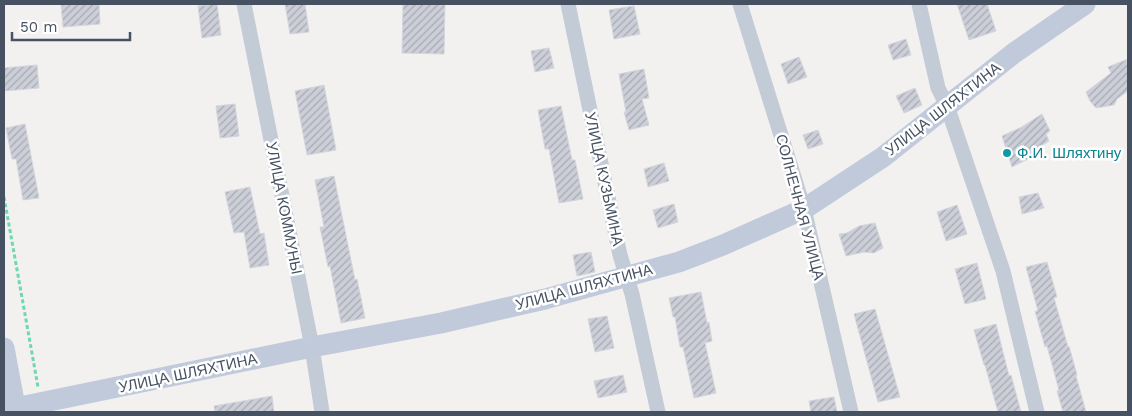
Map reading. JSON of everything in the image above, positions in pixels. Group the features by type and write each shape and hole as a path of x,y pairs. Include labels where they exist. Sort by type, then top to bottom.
{"main road":[{"name":"УЛИЦА ШЛЯХТИНА","path":"15,410 312,347 441,323 545,299 679,262 706,252 804,209 883,157 1014,53 1085,4"},
{"path":"4,348 15,410"}],"street":[{"name":"УЛИЦА КОММУНЫ","path":"244,4 312,347 322,412"},
{"name":"УЛИЦА КУЗЬМИНА","path":"568,4 620,255 632,294 658,412"},
{"name":"СОЛНЕЧНАЯ УЛИЦА","path":"740,4 804,209 851,412"},
{"path":"919,4 938,88 947,106 1004,271 1037,412"}],"path":[{"path":"4,196 41,403"}],"building":[{"path":"61,4 99,4 100,24 63,27"},
{"path":"217,4 221,35 202,38 198,6"},
{"path":"285,4 305,4 309,32 290,34"},
{"path":"403,4 445,4 444,54 402,53"},
{"path":"957,4 987,4 996,31 969,40"},
{"path":"634,6 640,34 614,39 609,10"},
{"path":"906,39 911,55 893,60 888,45"},
{"path":"549,48 554,68 535,72 531,51"},
{"path":"799,57 807,77 788,84 781,64"},
{"path":"1128,59 1128,91 1117,99 1114,105 1096,108 1086,92 1111,73 1108,67"},
{"path":"37,65 39,88 4,91 4,68"},
{"path":"644,69 649,98 642,99 649,125 629,130 624,112 626,112 619,74"},
{"path":"324,85 336,150 307,155 295,91"},
{"path":"915,88 922,105 904,113 896,96"},
{"path":"235,104 239,136 220,138 216,106"},
{"path":"561,106 572,160 575,160 583,199 559,203 549,149 545,149 538,110"},
{"path":"1042,114 1050,131 1046,134 1049,141 1041,146 1042,152 1012,167 1002,136 1022,127"},
{"path":"25,124 39,198 23,200 16,159 12,159 6,128"},
{"path":"818,130 823,144 808,149 803,135"},
{"path":"664,163 669,181 648,187 644,169"},
{"path":"334,176 355,280 357,279 365,318 341,323 320,227 324,227 315,180"},
{"path":"250,187 260,234 264,233 269,265 250,268 244,232 234,233 225,192"},
{"path":"1038,193 1044,208 1022,214 1019,197"},
{"path":"674,204 678,222 658,228 653,210"},
{"path":"957,205 967,234 946,241 937,212"},
{"path":"875,223 883,248 874,253 864,252 846,256 839,234 847,233 859,226"},
{"path":"591,252 595,272 577,276 573,255"},
{"path":"1047,262 1057,297 1054,298 1086,412 1063,412 1047,346 1045,347 1035,311 1038,311 1026,267"},
{"path":"977,263 986,299 965,304 955,269"},
{"path":"701,292 712,341 705,343 716,393 694,398 683,347 680,347 675,317 673,317 669,298"},
{"path":"875,309 900,397 878,402 854,314"},
{"path":"607,316 614,348 595,352 588,319"},
{"path":"996,324 1009,376 1011,375 1021,412 998,412 974,330"},
{"path":"623,375 627,392 598,398 594,381"},
{"path":"272,396 274,412 215,412 214,406"},
{"path":"834,397 837,412 811,412 809,401"}],"place":[{"name":"Ф.И. Шляхтину","path":"1007,153"}]}
